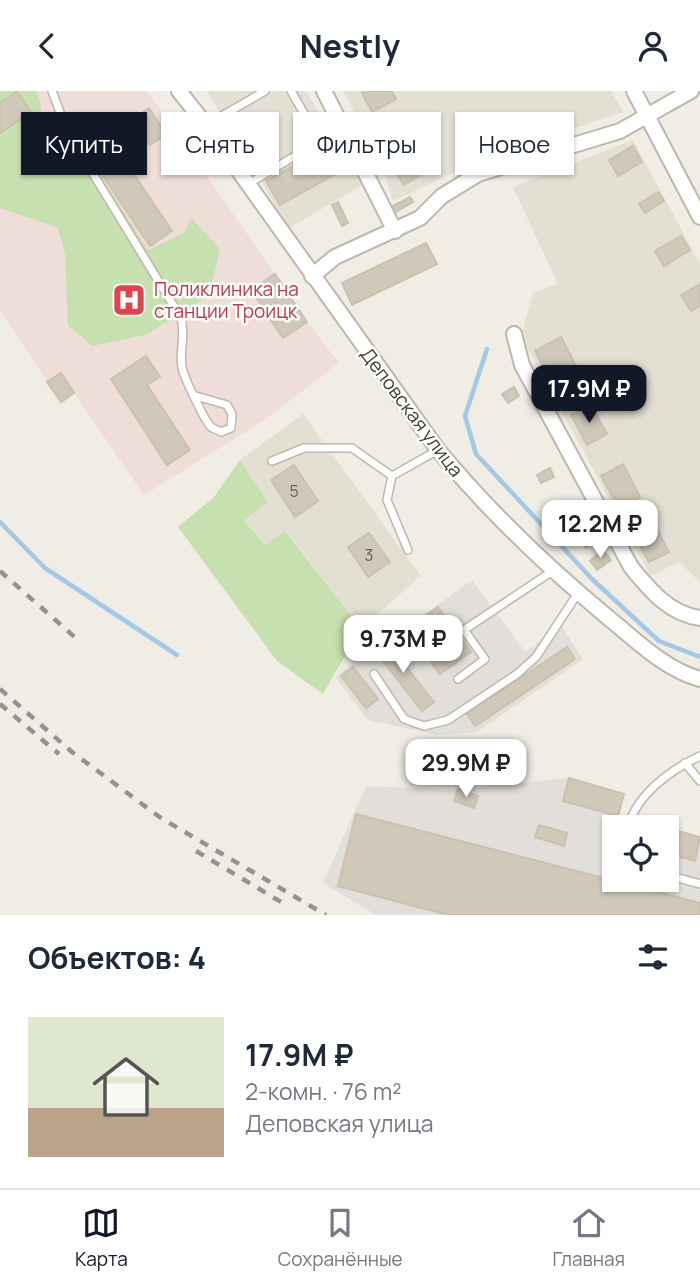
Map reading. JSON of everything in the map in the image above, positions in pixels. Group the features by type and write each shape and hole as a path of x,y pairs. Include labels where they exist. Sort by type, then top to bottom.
{"street":[{"path":"324,91 395,232"},
{"path":"634,91 700,216"},
{"path":"312,276 335,257 365,241 395,232 420,218 442,196 478,174 620,131 691,91"},
{"name":"Деповская улица","path":"181,92 196,112"},
{"name":"Деповская улица","path":"242,175 438,450 478,499 551,572 657,658 700,679"},
{"path":"513,334 522,365 570,459 632,567 651,592 670,607 700,618"}],"lane":[{"path":"52,91 67,131 181,318 185,335 180,352 182,371 210,426 221,432 231,428 232,414 227,405 196,396"},
{"path":"229,112 265,91"},
{"path":"248,184 320,141 291,91"},
{"path":"272,461 304,448 352,448 392,476"},
{"path":"408,550 387,500 392,476 438,450"},
{"path":"458,679 485,659 464,630 551,572"},
{"path":"374,674 404,719 424,726 448,720 517,674 536,657 578,593"},
{"path":"633,815 656,783 700,756"},
{"path":"685,763 700,781"},
{"path":"679,878 700,884"}],"shaded area":[{"name":"Поликлиника на станции Троицк","path":"0,91 147,91 162,112 161,175 206,175 275,274 251,290 282,338 307,322 339,363 266,419 144,495 74,393 61,402 0,310"},
{"path":"207,91 306,91 319,112 293,112 293,175 356,175 362,185 289,228 257,175 279,175 279,112 220,112"},
{"path":"343,91 611,91 623,112 574,128 574,112 455,112 455,172 393,201 386,175 441,175 441,112 354,112"},
{"path":"633,140 700,264 700,582 679,562 651,576 521,336 533,293 558,284 513,187 544,175 574,175 574,163"},
{"path":"303,414 421,576 361,628 286,531 265,545 244,519 268,502 240,460"},
{"path":"472,580 525,652 561,626 583,659 477,732 437,735 368,720 335,677 401,623 406,628"},
{"path":"569,778 624,794 618,815 602,815 602,892 679,892 679,831 700,837 700,915 376,915 323,883 366,786 452,790"}],"green space":[{"path":"0,91 36,91 41,112 21,112 21,175 100,175 148,250 184,233 191,218 220,249 209,296 145,335 92,346 68,325 65,254 58,228 0,208"},
{"path":"240,460 268,502 244,520 265,545 285,531 361,628 323,694 277,661 178,527 214,497"}],"building":[{"path":"17,91 31,112 21,112 21,119 0,133 0,103"},
{"path":"392,91 396,99 372,112 362,93"},
{"path":"149,108 161,127 161,138 150,145 147,140 147,112 143,112"},
{"path":"633,146 642,162 618,176 609,160"},
{"path":"293,166 293,175 333,175 280,205 266,181"},
{"path":"102,175 134,175 172,231 150,246"},
{"path":"397,175 420,175 404,185"},
{"path":"658,192 664,201 645,213 639,204"},
{"path":"410,197 413,202 392,214 389,208"},
{"path":"338,202 348,223 342,226 332,205"},
{"path":"681,236 690,250 664,266 655,251"},
{"path":"426,243 437,264 352,305 342,283"},
{"path":"275,274 307,322 283,338 251,290"},
{"path":"700,284 700,306 691,311 681,295"},
{"path":"561,337 586,385 561,399 535,351"},
{"path":"146,356 160,377 147,385 190,450 167,465 111,379"},
{"path":"61,373 74,393 61,402 47,382"},
{"path":"514,387 519,396 508,403 502,394"},
{"path":"591,405 607,434 587,445 571,415"},
{"path":"623,464 640,497 619,508 601,476"},
{"path":"294,465 318,501 295,517 271,480"},
{"path":"550,468 554,477 541,483 537,475"},
{"path":"654,524 669,552 649,562 634,535"},
{"path":"591,532 597,541 586,548 580,539"},
{"path":"369,533 390,562 368,577 348,547"},
{"path":"603,550 611,560 597,570 590,561"},
{"path":"438,607 471,652 440,674 407,629"},
{"path":"383,638 434,702 422,711 372,647"},
{"path":"567,647 575,659 475,726 467,714"},
{"path":"353,667 378,699 366,708 341,676"},
{"path":"569,778 624,794 618,815 563,801"},
{"path":"458,789 478,796 474,808 454,801"},
{"path":"356,814 602,878 602,892 657,892 700,903 700,915 448,915 338,886"},
{"path":"539,825 567,833 564,846 535,837"},
{"path":"679,831 700,837 695,861 679,856"}],"waterway":[{"path":"487,349 465,416 476,454 592,579 659,641 700,657"},
{"path":"0,522 45,568 177,655"}],"railway":[{"path":"0,571 78,640"},
{"path":"0,689 72,752 161,818 326,915"},
{"path":"0,704 59,754"},
{"path":"196,851 286,905"}],"place":[{"name":"Поликлиника на станции Троицк","path":"129,300"}]}
